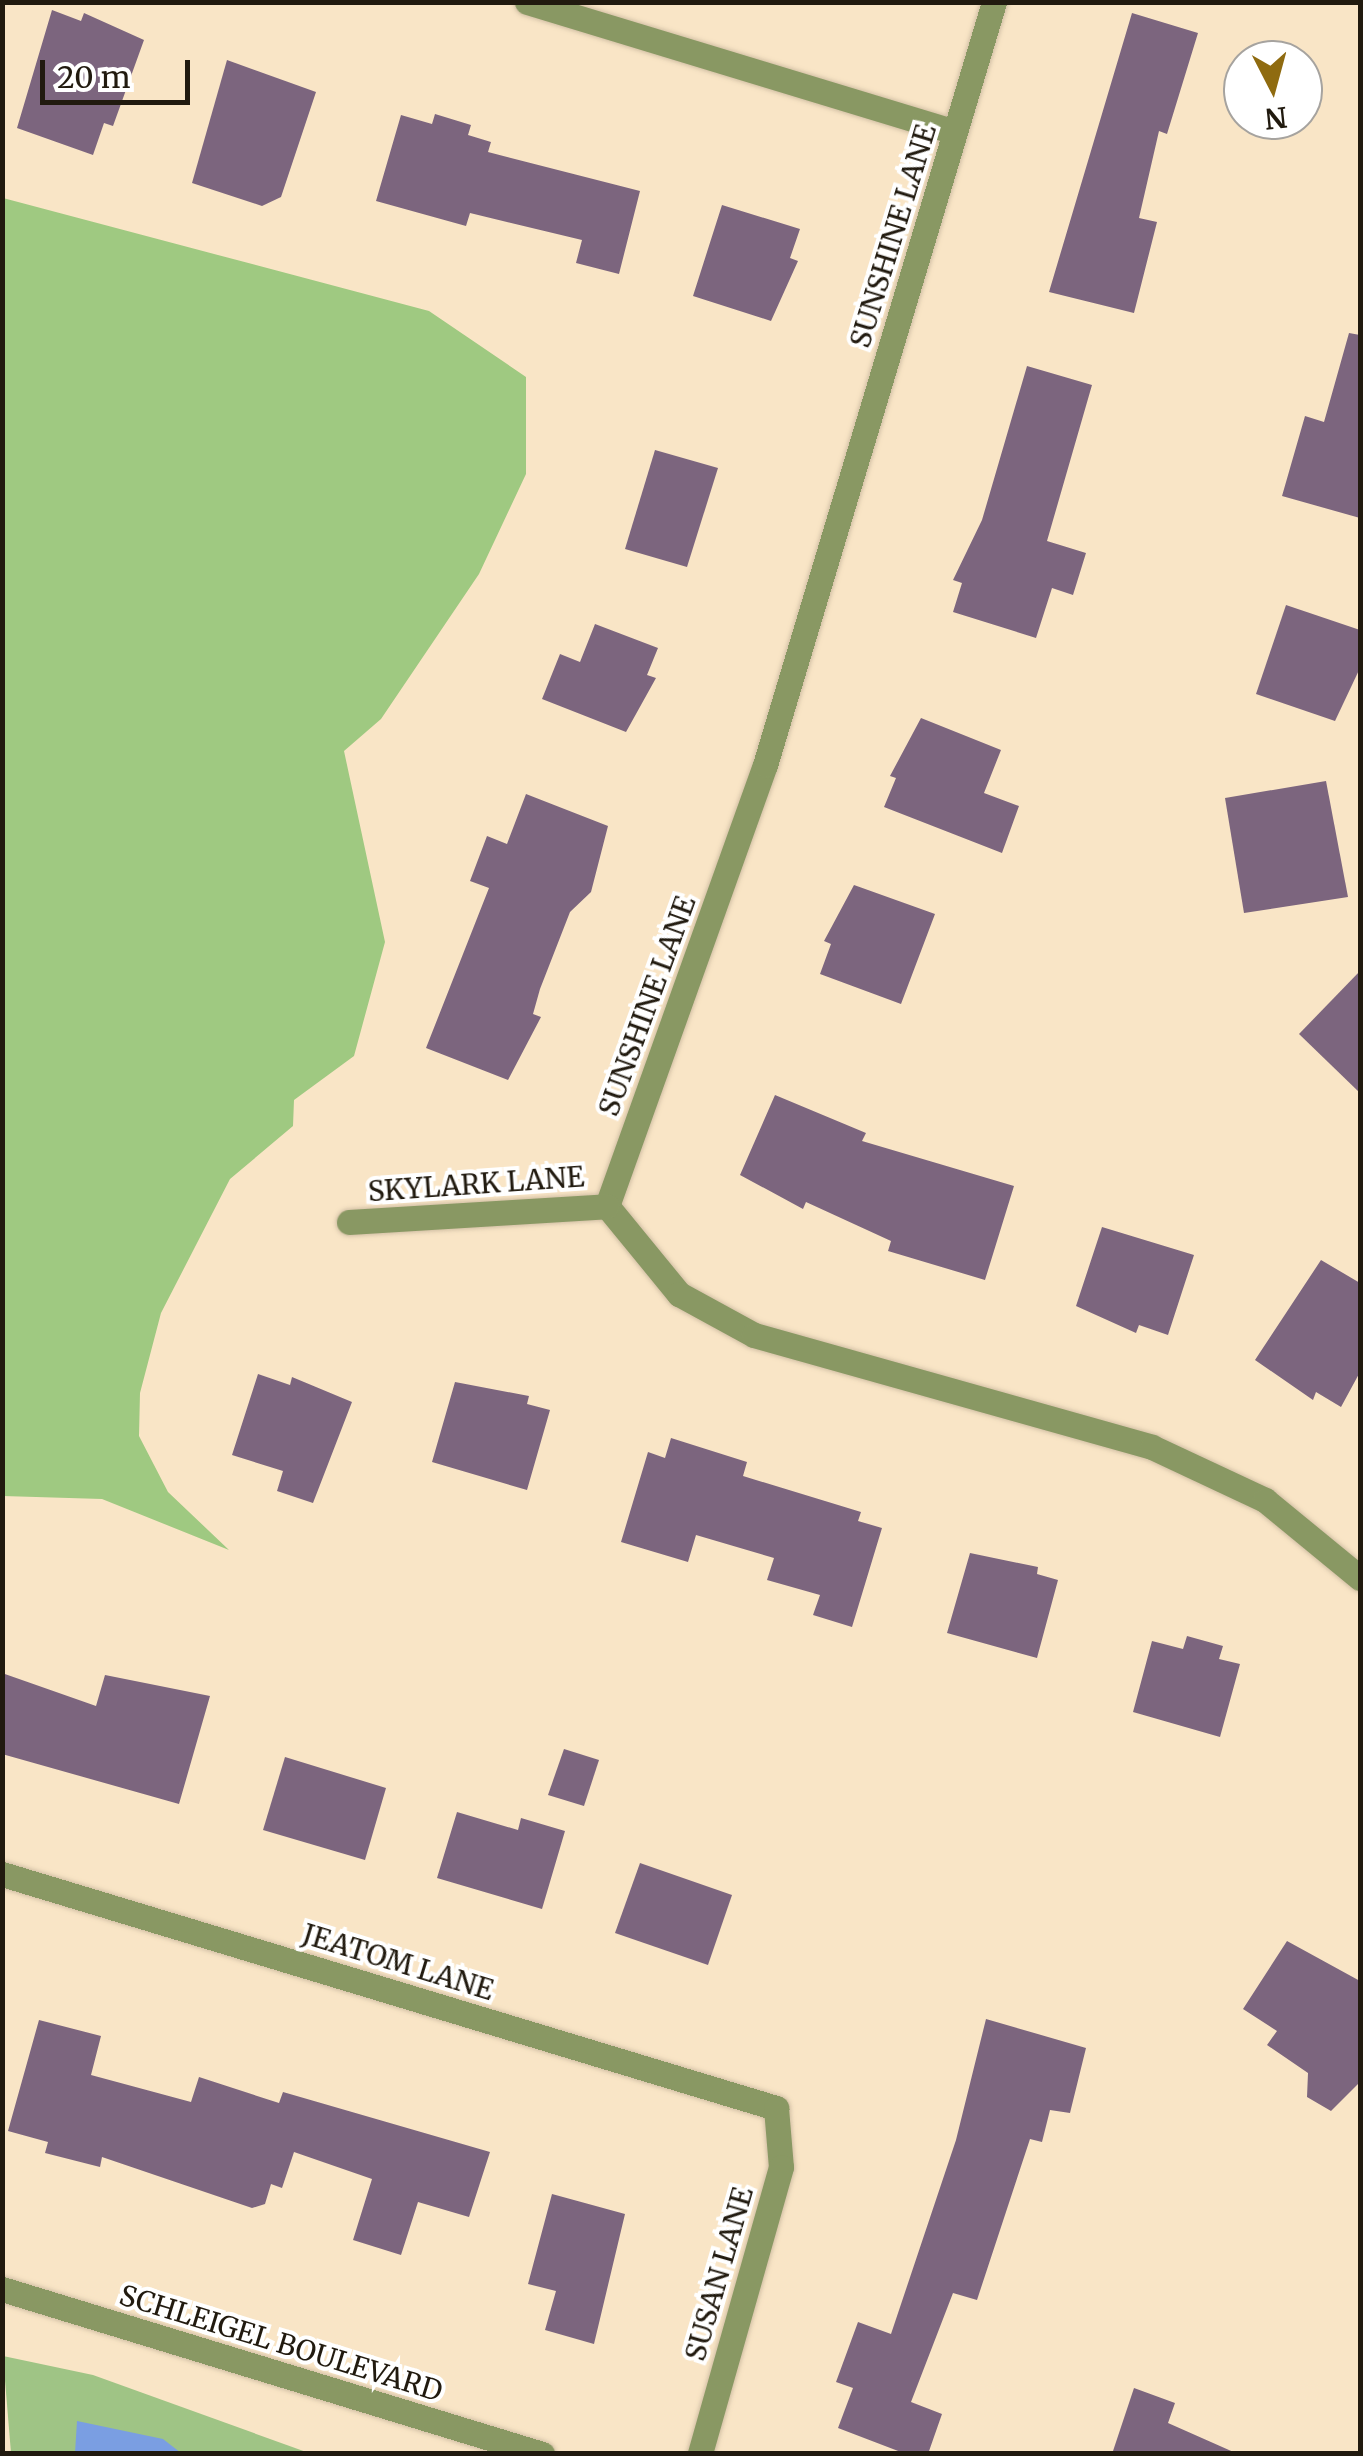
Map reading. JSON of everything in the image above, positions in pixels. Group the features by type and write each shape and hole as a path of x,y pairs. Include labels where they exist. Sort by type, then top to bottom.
{"street":[{"path":"527,2 955,132"},
{"name":"SUNSHINE LANE","path":"607,1206 766,766 994,2"},
{"path":"607,1206 679,1294 754,1335 1152,1447 1265,1500 1360,1578"},
{"name":"SKYLARK LANE","path":"349,1222 607,1206"},
{"name":"JEATOM LANE","path":"2,1874 776,2108"},
{"name":"SUSAN LANE","path":"700,2454 780,2167 776,2108"},
{"name":"SCHLEIGEL BOULEVARD","path":"2,2289 542,2454"}],"green space":[{"path":"3,198 429,311 526,377 526,474 479,574 381,719 344,751 385,942 354,1056 294,1100 293,1126 230,1179 161,1313 140,1393 139,1436 168,1492 229,1550 102,1499 3,1496"},
{"path":"3,2356 93,2375 309,2453 11,2453"}],"water":[{"path":"77,2421 163,2439 181,2453 75,2453"}],"building":[{"path":"52,10 81,21 84,13 144,40 113,126 104,123 93,155 17,128"},
{"path":"1132,13 1198,33 1167,134 1159,131 1139,218 1157,222 1134,313 1049,292"},
{"path":"227,60 316,92 281,197 262,206 192,183"},
{"path":"435,114 471,125 468,135 491,142 488,152 640,191 619,274 576,263 582,240 470,213 466,226 376,201 401,115 432,124"},
{"path":"722,205 800,229 790,258 798,261 771,321 693,296"},
{"path":"1349,333 1360,335 1360,518 1282,496 1305,416 1324,422"},
{"path":"1027,366 1092,385 1047,541 1086,553 1073,595 1052,588 1036,638 953,612 962,583 953,580 982,520"},
{"path":"655,450 718,468 687,567 625,549"},
{"path":"1286,605 1360,630 1360,668 1335,721 1256,694"},
{"path":"595,624 658,648 647,675 656,678 626,732 542,699 560,654 580,662"},
{"path":"921,718 1001,750 984,793 1019,806 1002,853 884,807 896,778 890,776"},
{"path":"1326,781 1348,897 1244,913 1225,798"},
{"path":"526,794 608,826 591,892 570,912 533,1014 541,1017 508,1080 426,1048 489,888 470,881 487,836 507,844"},
{"path":"854,885 935,914 901,1004 820,974 831,944 824,941"},
{"path":"1360,971 1360,1093 1299,1034"},
{"path":"775,1095 866,1133 862,1141 1014,1186 985,1280 888,1251 891,1241 806,1202 803,1209 740,1175"},
{"path":"1102,1227 1194,1255 1168,1335 1139,1325 1136,1333 1076,1306"},
{"path":"1321,1260 1360,1283 1360,1372 1341,1407 1316,1392 1313,1400 1255,1360"},
{"path":"258,1374 290,1385 292,1377 352,1402 313,1503 277,1491 283,1471 232,1455"},
{"path":"455,1382 529,1396 527,1404 550,1410 527,1490 432,1462"},
{"path":"671,1438 747,1462 743,1476 861,1512 858,1521 882,1528 852,1627 813,1615 820,1595 767,1580 774,1558 696,1535 688,1562 621,1542 648,1452 665,1458"},
{"path":"970,1553 1038,1567 1037,1574 1058,1580 1037,1658 947,1633"},
{"path":"1187,1636 1223,1646 1219,1659 1240,1664 1220,1737 1133,1712 1152,1641 1183,1649"},
{"path":"2,1673 96,1706 105,1675 210,1696 179,1804 2,1754"},
{"path":"564,1749 599,1760 584,1806 548,1795"},
{"path":"285,1757 386,1788 365,1860 263,1830"},
{"path":"457,1812 518,1830 521,1818 565,1831 542,1909 437,1878"},
{"path":"640,1863 732,1895 708,1965 615,1933"},
{"path":"1287,1941 1360,1981 1360,2082 1331,2111 1307,2097 1308,2073 1267,2045 1277,2031 1243,2009"},
{"path":"986,2019 1086,2048 1070,2113 1050,2110 1042,2142 1030,2139 977,2300 953,2293 911,2402 942,2414 928,2454 906,2454 838,2428 853,2388 836,2382 858,2322 891,2334 956,2140"},
{"path":"39,2020 101,2036 91,2075 191,2102 199,2077 279,2103 283,2092 490,2152 469,2217 418,2202 401,2255 353,2240 372,2179 294,2152 282,2188 271,2184 265,2204 252,2208 102,2157 100,2167 45,2153 48,2142 8,2131"},
{"path":"552,2194 625,2214 594,2344 545,2330 556,2291 528,2284"},
{"path":"1134,2388 1175,2403 1168,2423 1238,2454 1112,2454"}]}
